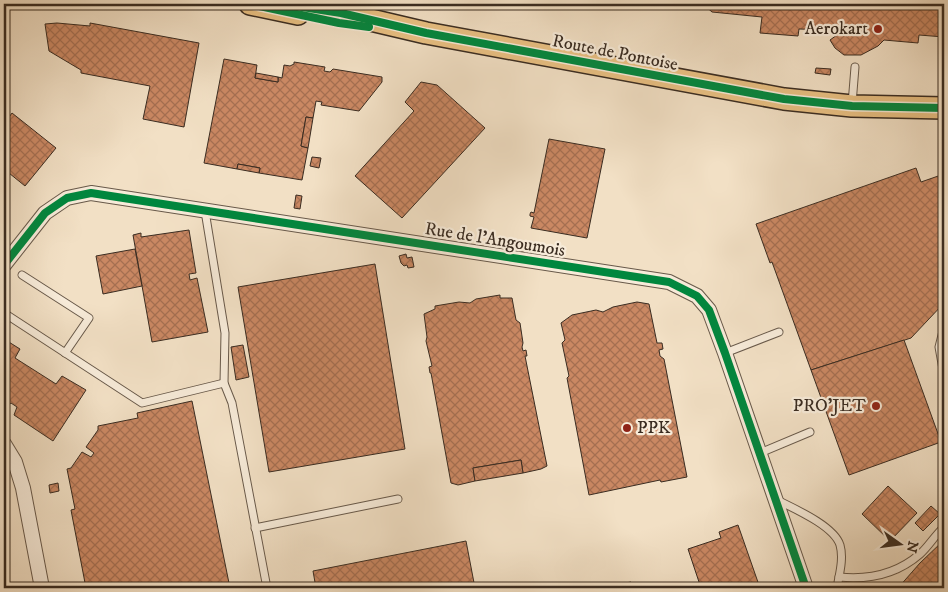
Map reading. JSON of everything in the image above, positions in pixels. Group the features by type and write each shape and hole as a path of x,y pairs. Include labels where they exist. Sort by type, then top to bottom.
{"main road":[{"name":"Route de Pontoise","path":"250,4 339,23 426,33"},
{"name":"Route de Pontoise","path":"283,4 342,10 426,33 784,99 852,106 944,108"}],"street":[{"name":"Rue de l'Angoumois","path":"4,265 45,213 67,198 91,192 668,282 684,288 697,296 709,310 777,500 806,588"},
{"path":"4,444 15,462 23,488 42,588"}],"lane":[{"path":"852,106 855,67"},
{"path":"205,211 225,333 224,383 232,403 267,588"},
{"path":"22,275 89,318 65,353"},
{"path":"4,313 142,402 224,383"},
{"path":"944,327 938,347 944,375"},
{"path":"725,353 779,332"},
{"path":"760,453 810,432"},
{"path":"255,528 398,499"},
{"path":"777,500 806,515 835,534 840,546 841,559 837,588"},
{"path":"839,577 864,578 894,570 920,554 944,527"}],"building":[{"name":"Aerokart","path":"703,4 944,4 944,37 919,35 918,43 884,40 878,46 861,55 844,55 835,48 830,40 837,35 835,30 799,29 798,36 760,33 762,17 712,12"},
{"path":"57,23 90,26 90,23 199,43 184,127 143,119 150,86 81,73 81,70 49,51 45,24"},
{"path":"224,59 257,65 255,78 278,82 278,77 282,78 284,65 290,66 294,62 325,67 324,71 330,72 333,69 382,77 382,82 359,111 321,105 322,102 316,101 313,118 306,117 301,146 308,148 302,180 259,173 260,168 238,164 237,169 204,163"},
{"path":"816,68 831,69 830,75 815,73"},
{"path":"256,73 278,77 278,82 255,78"},
{"path":"421,82 437,85 485,128 402,218 355,176 414,111 405,102"},
{"path":"12,113 56,148 25,186 4,169 4,124"},
{"path":"306,117 313,118 308,148 301,146"},
{"path":"549,139 605,149 587,238 531,228 534,217 530,216 530,214 531,212 534,213"},
{"path":"312,157 321,158 319,168 310,166"},
{"path":"238,164 260,168 259,173 237,169"},
{"path":"916,168 921,182 944,174 944,303 911,338 811,370 772,262 770,263 756,224"},
{"path":"296,195 302,196 300,209 294,208"},
{"path":"189,230 196,273 189,274 190,280 197,278 208,332 152,342 133,235 141,233 141,237"},
{"path":"135,249 142,286 103,294 96,256"},
{"path":"406,254 407,258 412,257 414,267 408,268 407,265 404,266 401,263 399,256"},
{"path":"375,264 405,449 269,472 238,287"},
{"path":"500,295 500,298 512,298 516,320 520,323 522,347 523,351 526,350 527,356 525,356 547,466 523,473 521,460 473,468 475,481 458,485 451,483 429,367 432,366 426,341 424,314 435,309 435,306 459,302 470,303 476,299"},
{"name":"PPK","path":"637,302 649,304 657,343 662,343 663,349 659,350 660,356 664,359 687,477 661,482 660,480 589,495 567,378 569,376 562,343 565,340 561,323 572,315 596,310 603,312 613,307"},
{"path":"4,339 20,349 15,358 56,384 62,376 86,390 53,441 14,415 17,407 11,403 4,408"},
{"name":"PRO'JET","path":"904,340 941,442 849,475 811,370"},
{"path":"243,345 249,377 236,380 231,347"},
{"path":"192,401 230,588 86,588 71,510 75,509 67,469 71,468 82,452 91,457 94,453 86,447 98,430 98,426 138,418 137,413"},
{"path":"521,460 523,473 475,481 473,468"},
{"path":"58,483 59,491 50,493 49,485"},
{"path":"888,486 917,513 890,541 862,514"},
{"path":"931,506 940,514 923,531 915,523"},
{"path":"738,525 760,588 701,588 688,549 721,538 719,532"},
{"path":"944,540 944,588 898,588 920,563"},
{"path":"466,541 475,588 316,588 313,571"},
{"path":"631,582 632,588 596,588"}],"cycle path":[{"path":"250,4 339,23 369,27"},
{"path":"283,4 341,13 426,33 784,99 852,106 944,108"},
{"path":"4,265 45,213 67,198 91,193 669,282 697,296 709,310 806,588"}],"place":[{"name":"Aerokart","path":"878,29"},
{"name":"PRO'JET","path":"876,406"},
{"name":"PPK","path":"627,428"}]}
